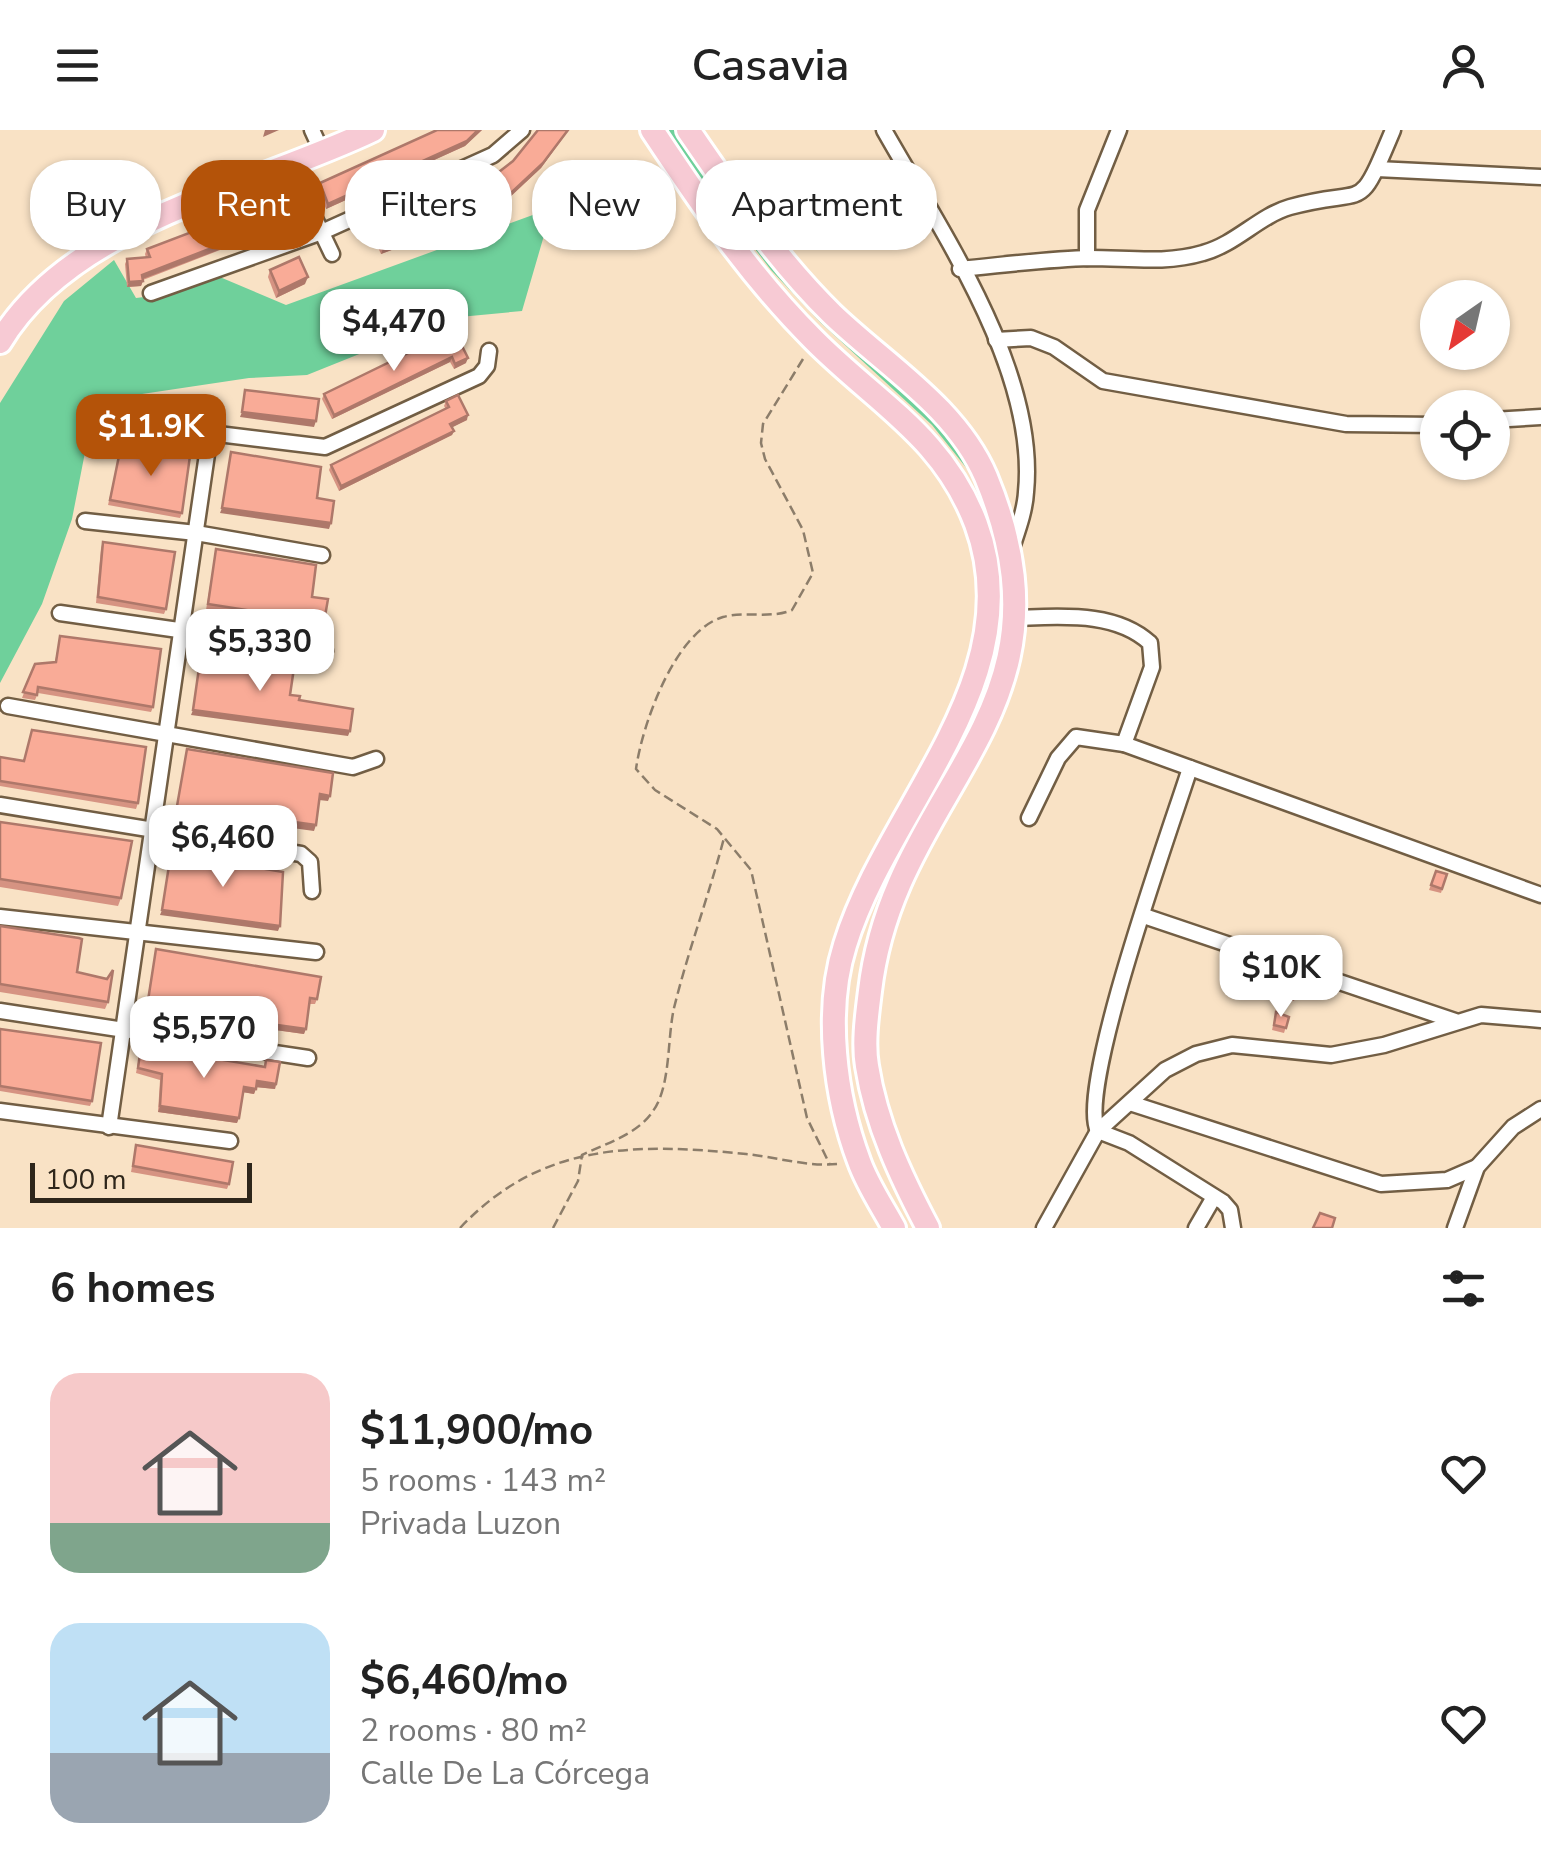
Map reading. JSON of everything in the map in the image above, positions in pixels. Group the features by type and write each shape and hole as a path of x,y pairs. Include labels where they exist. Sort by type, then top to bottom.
{"main road":[{"path":"307,160 373,130"},
{"path":"652,130 747,267 814,341 911,424 946,463 976,524 988,569 988,620 978,670 951,734 888,846 844,947 835,1012 837,1056 859,1162 894,1228"},
{"path":"688,130 780,258 833,314 958,428 985,474 1011,552 1011,659 973,754 896,886 876,944 868,1006 866,1063 877,1111 903,1180 928,1228"},
{"path":"0,342 50,282 100,246 181,212"},
{"path":"951,734 973,754"}],"street":[{"path":"312,130 324,154"},
{"path":"325,231 493,155 522,130"},
{"path":"884,130 996,340 1022,422 1027,490 1011,552"},
{"path":"1088,258 1087,210 1119,130"},
{"path":"960,269 1088,258 1177,259 1202,254 1227,245 1288,207 1354,198 1370,188 1393,130"},
{"path":"1376,169 1541,178"},
{"path":"325,239 332,254"},
{"path":"150,293 271,250"},
{"path":"996,340 1030,338 1054,347 1103,381 1346,424 1420,425"},
{"path":"137,436 324,447 479,376 489,351"},
{"path":"109,1128 213,413"},
{"path":"1510,419 1541,416"},
{"path":"85,522 196,533 322,556"},
{"path":"60,614 325,651"},
{"path":"1012,618 1095,618 1132,630 1150,643 1152,667 1124,744"},
{"path":"8,706 352,767 376,759"},
{"path":"1029,818 1058,758 1076,738 1124,744 1541,895"},
{"path":"1190,768 1097,1076 1094,1124 1098,1131 1129,1142 1214,1197 1230,1210 1233,1228"},
{"path":"0,805 300,854 310,862 312,891"},
{"path":"1144,916 1456,1022"},
{"path":"0,917 316,952"},
{"path":"0,1011 308,1058"},
{"path":"1044,1228 1098,1131 1165,1070 1196,1054 1232,1045 1331,1055 1384,1045 1481,1015 1541,1020"},
{"path":"1130,1103 1381,1184 1447,1180 1478,1167"},
{"path":"1456,1228 1478,1167 1513,1127 1541,1109"},
{"path":"0,1111 230,1141"},
{"path":"1196,1228 1214,1197"}],"path":[{"path":"814,341 763,424 761,442 810,550 813,572 808,586 792,610 782,615 728,616 710,621 670,670 640,744 636,769 641,779 724,837 750,870 807,1118 830,1165"},
{"path":"460,1228 488,1198 529,1171 582,1154 634,1130 652,1113 665,1090 664,1058 674,1008 724,837"},
{"path":"582,1154 742,1153 830,1165 859,1162"},
{"path":"553,1228 578,1181 582,1154"}],"green space":[{"path":"664,130 679,130 706,160 696,160 696,172"},
{"path":"532,215 532,250 540,250 522,311 449,318 307,375 249,378 122,397 88,437 72,519 42,604 0,683 0,403 64,301 114,260 136,298 169,294 215,275 286,305 437,250 512,250 512,223"},
{"path":"756,250 787,250 937,417 978,474 1000,538 1000,640 985,690 973,718 966,723 993,642 994,541 972,475 932,425 821,323"}],"building":[{"path":"437,130 478,130 467,141 425,160 371,160"},
{"path":"538,130 568,130 545,160 532,160 532,173 512,192 513,161"},
{"path":"345,172 345,196 328,204 325,181"},
{"path":"181,236 181,250 206,250 142,275 143,281 129,282 127,259 150,257 147,250 161,250 161,244"},
{"path":"299,257 308,277 279,291 270,270"},
{"path":"458,338 468,358 455,364 452,357 334,415 324,394 437,339 440,346"},
{"path":"245,390 319,399 316,421 242,412"},
{"path":"458,395 468,415 450,424 454,431 341,486 331,465 449,407 446,401"},
{"path":"157,399 179,403 177,416 155,413"},
{"path":"121,446 190,456 182,513 110,500"},
{"path":"231,452 321,467 317,498 334,501 331,523 222,508"},
{"path":"103,542 175,552 166,609 98,597"},
{"path":"216,549 316,565 312,597 328,599 324,622 208,604"},
{"path":"60,636 161,649 153,707 38,687 37,695 23,692 35,664 56,662"},
{"path":"201,654 294,668 290,695 353,709 350,731 193,710"},
{"path":"32,730 146,747 138,803 0,781 0,757 24,761"},
{"path":"187,749 333,773 330,796 320,794 316,825 177,806"},
{"path":"0,822 132,841 121,898 0,879"},
{"path":"171,853 283,872 280,926 162,910"},
{"path":"1436,871 1447,874 1442,889 1431,885"},
{"path":"0,926 82,939 77,972 107,979 113,970 108,1002 0,984"},
{"path":"156,949 321,977 317,999 310,998 306,1029 147,1007"},
{"path":"1272,969 1301,980 1296,996 1264,990"},
{"path":"1276,1012 1289,1017 1286,1028 1274,1025"},
{"path":"0,1029 101,1043 92,1101 0,1086"},
{"path":"141,1046 265,1067 266,1060 280,1062 276,1084 257,1081 256,1089 244,1087 239,1118 160,1106 162,1074 138,1068"},
{"path":"136,1145 233,1162 229,1184 133,1166"},
{"path":"1320,1213 1335,1218 1332,1228 1313,1228"}]}
